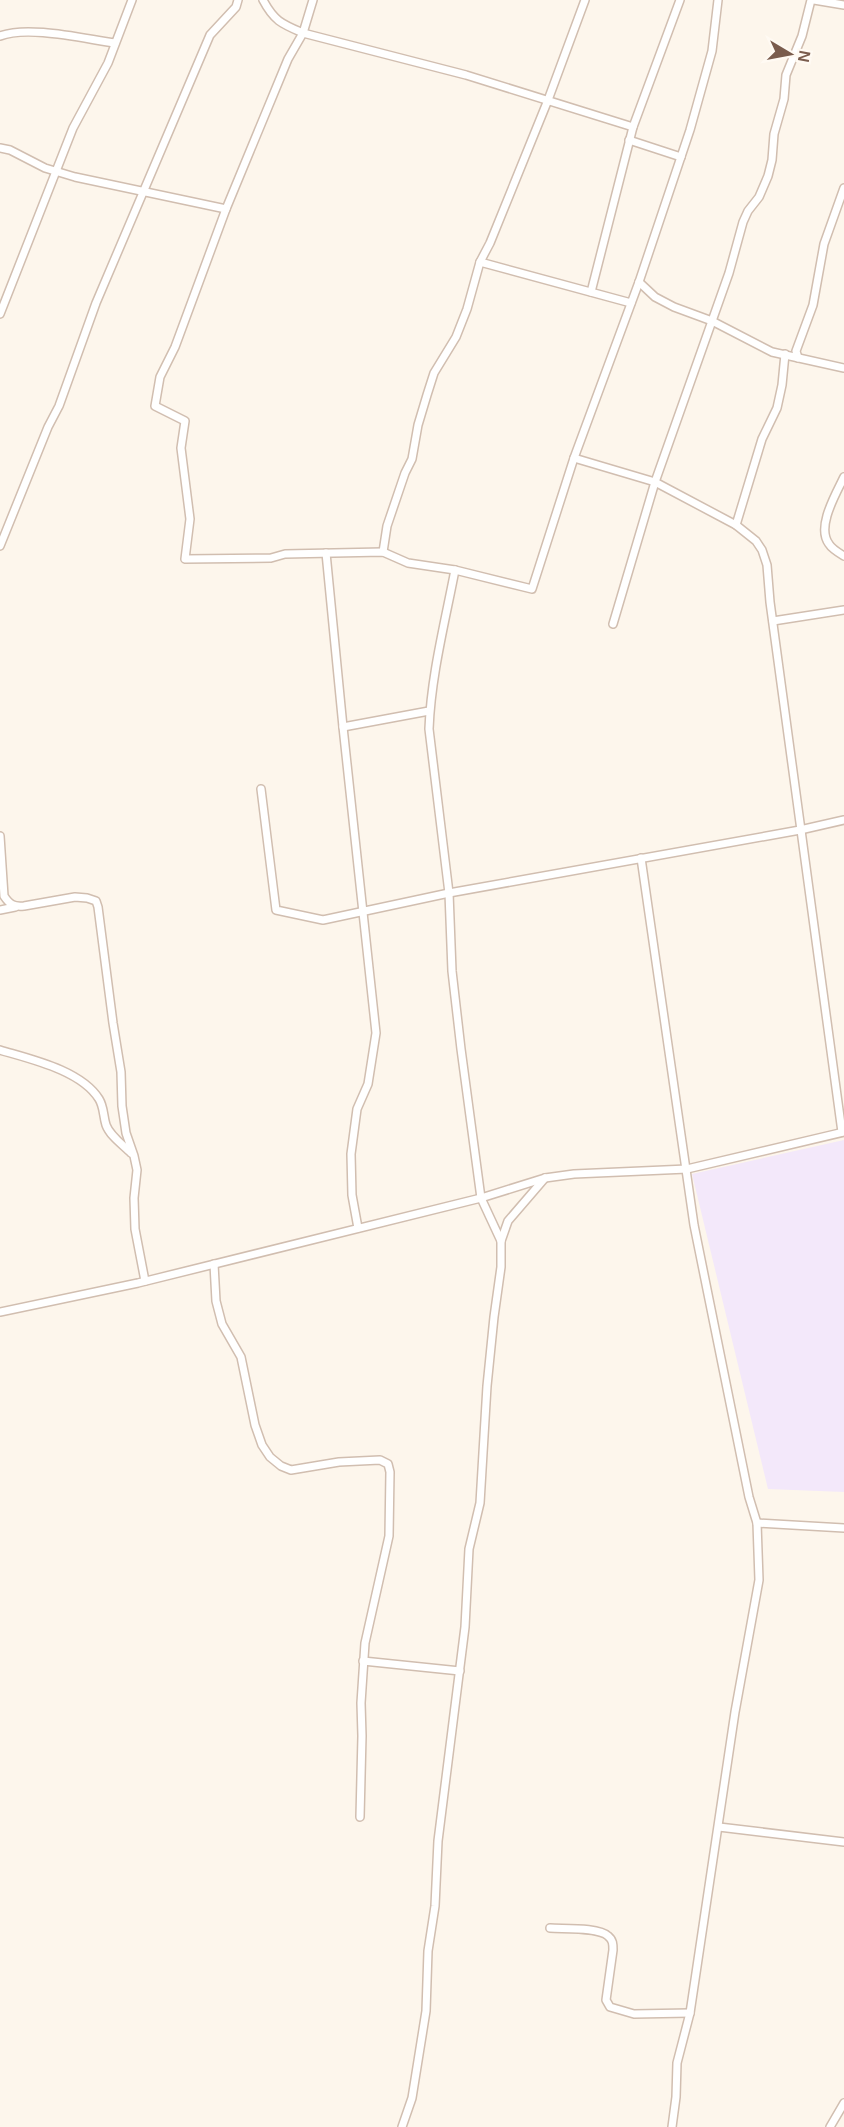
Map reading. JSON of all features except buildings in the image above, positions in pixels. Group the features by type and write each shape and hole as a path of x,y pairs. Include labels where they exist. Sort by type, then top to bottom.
{"street":[{"path":"0,314 73,128 108,63 132,0"},
{"path":"0,546 48,427 59,406 96,303 210,35 228,18 238,0"},
{"path":"263,0 271,16 303,33 466,75 633,127"},
{"path":"313,0 303,33 288,59 226,209 175,347 160,377 155,398 155,406 184,421 181,448 190,519 184,559 271,558 285,554 383,552 408,563 455,570 532,589 574,458 639,282 681,157 712,51 718,0"},
{"path":"383,552 387,526 412,459 418,425 434,373 456,337 467,309 480,262 490,243 548,100 585,0"},
{"path":"591,292 629,140 680,0"},
{"path":"613,624 655,482 729,273 743,222 768,176 774,134 784,99 786,75 802,36 813,0 844,5"},
{"path":"0,36 22,32 43,33 115,43"},
{"path":"629,140 681,157"},
{"path":"0,148 10,150 45,168 75,177 226,209"},
{"path":"798,358 796,351 813,305 824,244 844,188"},
{"path":"480,262 631,303"},
{"path":"639,282 655,297 674,307 712,321 772,352 844,368"},
{"path":"736,525 762,439 777,408 785,354"},
{"path":"0,1312 145,1281 481,1198 545,1178 574,1174 687,1169 843,1132 800,830 767,566 762,550 756,541 736,525 655,482 574,458"},
{"path":"844,477 828,510 824,527 829,545 844,556"},
{"path":"326,553 376,1033 368,1084 357,1109 351,1154 352,1195 358,1228"},
{"path":"455,570 429,711 429,729 449,893 452,971 481,1198 501,1241"},
{"path":"773,621 844,610"},
{"path":"343,728 429,711"},
{"path":"261,789 276,910 323,920 449,893 800,830 844,820"},
{"path":"0,836 3,896 15,907"},
{"path":"641,858 694,1225 748,1497 757,1523 759,1580 735,1712 690,2013 677,2064 672,2127"},
{"path":"0,910 75,897 96,901 104,938 121,1072 123,1115 137,1170 134,1198 135,1229 145,1281"},
{"path":"0,1050 45,1062 86,1085 97,1096 104,1108 107,1127 134,1156"},
{"path":"402,2127 411,2098 426,2011 428,1951 435,1906 438,1840 465,1627 470,1548 480,1503 487,1386 501,1267 501,1241 508,1221 545,1178"},
{"path":"214,1264 216,1300 222,1324 241,1357 255,1425 262,1445 270,1457 281,1466 291,1470 339,1462 380,1460 388,1464 391,1496 388,1536 363,1661 360,1703 362,1736 360,1817"},
{"path":"757,1523 844,1528"},
{"path":"363,1661 460,1671"},
{"path":"719,1827 844,1842"},
{"path":"550,1928 601,1932 609,1936 613,1950 606,2000 610,2007 634,2014 690,2013"},
{"path":"830,2127 844,2103"}],"shaded area":[{"path":"844,1140 844,1492 768,1489 692,1174"}]}
